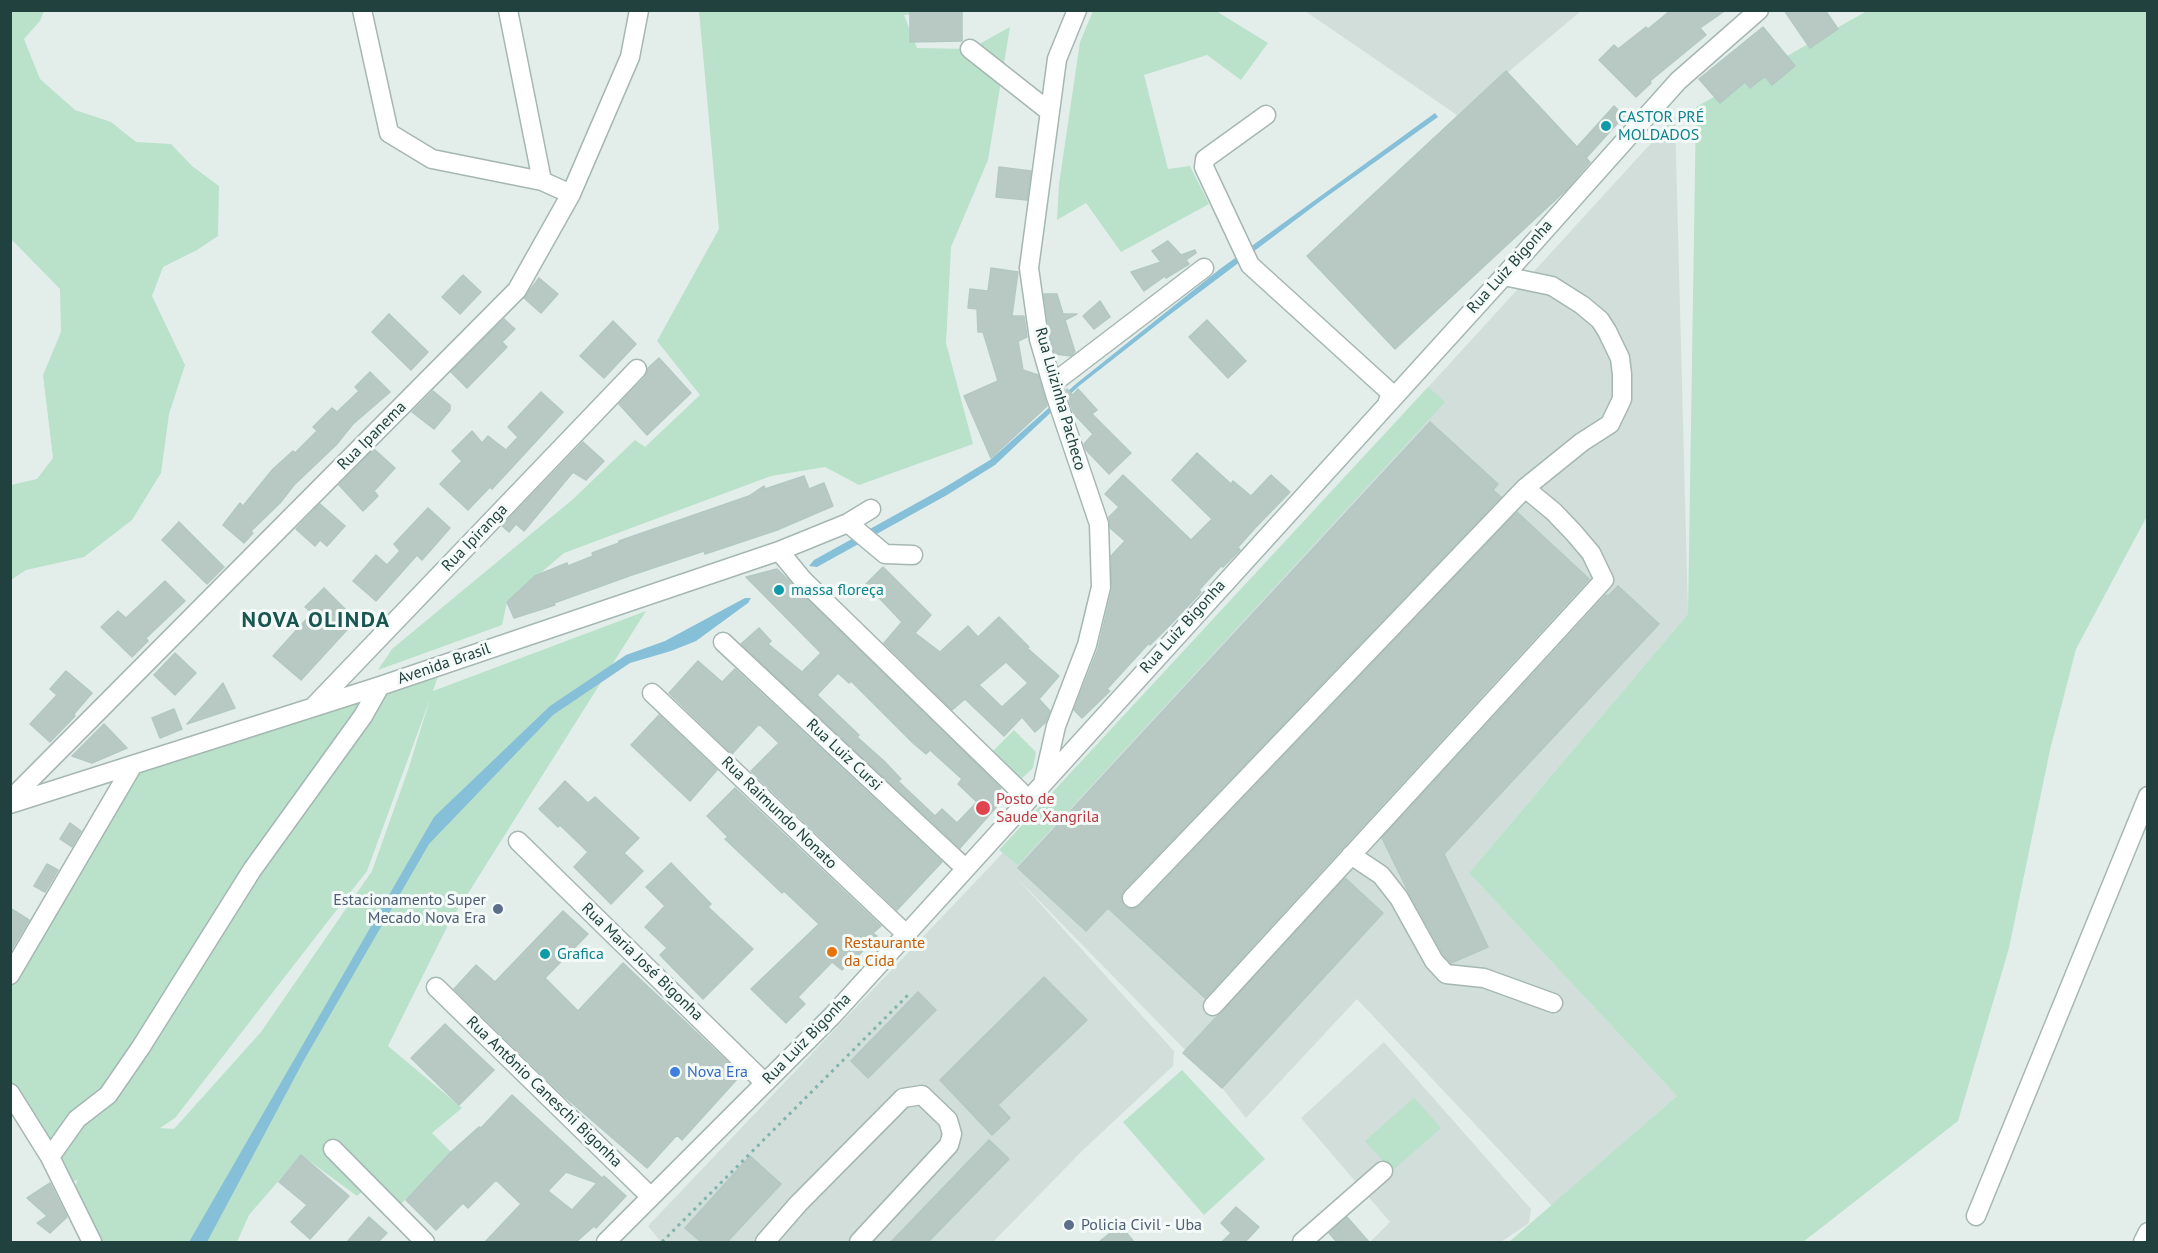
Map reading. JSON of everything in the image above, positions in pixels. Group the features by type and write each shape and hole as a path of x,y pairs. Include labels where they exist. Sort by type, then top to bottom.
{"street":[{"path":"362,10 389,133 432,159 542,181 571,194"},
{"path":"508,10 542,181"},
{"name":"Rua Ipanema","path":"10,800 517,290 571,194 630,57 639,10"},
{"name":"Rua Luizinha Pacheco","path":"1044,782 1056,726 1087,645 1101,587 1099,524 1039,339 1029,268 1057,59 1077,10"},
{"name":"Rua Luiz Bigonha","path":"606,1242 833,1015 1678,81 1759,10"},
{"path":"970,49 1050,112"},
{"path":"1266,115 1205,159 1204,167 1250,265 1392,394 1388,401"},
{"path":"1052,384 1204,268"},
{"path":"1132,898 1526,488 1582,442 1610,424 1622,399 1622,374 1620,358 1610,337 1591,311 1552,286 1504,276"},
{"name":"Rua Ipiranga","path":"312,708 637,369"},
{"path":"1213,1006 1604,580 1594,559 1574,533 1526,488"},
{"name":"Avenida Brasil","path":"10,804 380,686 852,526 871,509"},
{"path":"852,526 885,554 913,555"},
{"path":"778,551 803,580 1028,799"},
{"name":"Rua Luiz Cursi","path":"723,642 965,868"},
{"path":"50,1157 77,1119 108,1095 141,1047 252,870 363,716 380,686"},
{"name":"Rua Raimundo Nonato","path":"652,693 906,934"},
{"path":"10,975 134,765"},
{"path":"1976,1216 2148,796"},
{"name":"Rua Maria José Bigonha","path":"518,841 765,1083"},
{"path":"1352,855 1380,875 1393,890 1434,961 1446,974 1484,978 1553,1003"},
{"name":"Rua Antônio Caneschi Bigonha","path":"436,987 651,1197"},
{"path":"10,1093 50,1157 92,1242"},
{"path":"765,1242 798,1203 903,1098 922,1095 948,1120 952,1134 949,1145 859,1242"},
{"path":"333,1149 425,1242"},
{"path":"1302,1242 1383,1171"},
{"path":"2144,1242 2148,1232"}],"path":[{"path":"662,1242 908,995"}],"shaded area":[{"path":"1305,11 1581,11 1457,115"},
{"path":"1675,117 1688,614 1469,873 1677,1096 1552,1206 1357,999 1246,1118 1222,1088 1015,876 1174,1051 1173,1066 1083,1150 993,1242 661,1242 648,1226 998,858"},
{"path":"1384,1042 1531,1209 1529,1223 1501,1242 1370,1242 1390,1222 1301,1118"}],"green space":[{"path":"11,10 44,11 40,21 24,39 40,79 75,110 111,122 136,142 171,144 192,166 219,186 218,236 197,250 163,267 152,296 185,365 169,414 161,473 132,520 84,557 26,570 11,580 11,485 37,479 53,458 43,375 61,332 60,289 11,239"},
{"path":"699,11 939,11 904,15 917,48 970,49 1010,27 988,160 951,247 946,343 973,444 859,485 825,467 771,476 564,553 507,602 502,625 378,670 392,649 572,500 635,440 645,447 700,395 657,341 719,229"},
{"path":"1093,11 1216,11 1268,43 1241,80 1207,55 1144,75 1168,169 1190,166 1209,204 1121,252 1086,203 1057,220 1059,184 1080,42"},
{"path":"1867,11 2147,11 2147,516 2076,649 2050,750 2009,948 1958,1121 1803,1242 1509,1242 1677,1096 1469,873 1688,614 1696,107"},
{"path":"1428,387 1445,402 1018,865 999,850"},
{"path":"646,611 448,925 388,1046 462,1108 432,1133 451,1152 401,1204 376,1180 357,1196 301,1155 249,1215 237,1242 98,1242 73,1191 78,1179 65,1187 11,1082 11,982 134,771 438,676 433,691","holes":["430,699 408,770 372,871 261,1032 174,1129 160,1128 175,1118 367,871"]},
{"path":"1014,730 1036,752 1033,768 1017,783 989,755"},
{"path":"1182,1070 1265,1159 1204,1215 1123,1122"},
{"path":"1414,1098 1441,1128 1392,1171 1365,1141"}],"water":[{"path":"1435,113 1438,117 1322,200 1079,386 995,465 947,495 817,567 809,566 814,560 990,460 1077,383 1220,269"},
{"path":"745,598 751,598 748,603 696,641 630,663 553,715 429,844 304,1060 207,1242 189,1242 434,817 550,706 626,655 665,641"}],"building":[{"path":"962,10 962,41 910,42 910,11"},
{"path":"1671,10 1726,10 1700,28 1706,35 1650,81 1651,83 1636,97 1599,60 1614,45 1618,49"},
{"path":"1784,10 1825,10 1838,29 1810,48"},
{"path":"1763,27 1795,66 1772,85 1765,76 1750,88 1745,82 1720,103 1699,79"},
{"path":"1506,71 1577,147 1614,106 1624,116 1586,158 1590,162 1566,190 1395,349 1307,256"},
{"path":"999,167 1031,171 1027,200 996,197"},
{"path":"1168,241 1181,255 1195,250 1196,253 1186,260 1189,264 1166,278 1165,276 1144,291 1131,272 1161,262 1152,251"},
{"path":"991,268 1018,272 1012,316 1024,316 1027,337 1018,341 1023,370 1038,375 1047,406 991,458 964,396 998,381 983,332 978,332 977,309 968,308 970,289 988,291"},
{"path":"463,275 481,292 460,314 442,297"},
{"path":"539,278 558,294 541,313 524,298"},
{"path":"1044,294 1057,294 1063,314 1077,314 1065,320 1075,352 1071,356 1055,354 1050,337"},
{"path":"1100,301 1110,317 1094,329 1083,316"},
{"path":"389,314 428,352 411,370 372,332"},
{"path":"504,319 515,329 502,342 507,347 467,388 451,372"},
{"path":"1207,320 1246,361 1228,378 1189,337"},
{"path":"613,321 636,344 604,378 580,356"},
{"path":"659,358 691,393 647,435 619,404 645,377 648,368"},
{"path":"370,372 390,392 353,424 336,445 294,485 280,503 251,531 253,533 244,543 223,525 240,503 243,506 273,469 293,451 295,453 317,431 313,427 332,408 337,412 359,391 355,387"},
{"path":"1067,389 1073,395 1078,389 1097,410 1092,414 1131,453 1109,474 1086,450 1084,444 1093,434 1074,414"},
{"path":"433,391 450,405 450,410 434,429 412,412"},
{"path":"541,392 563,412 492,489 490,487 468,510 440,484 462,461 452,451 472,431 482,443 488,436 506,450 518,437 508,427"},
{"path":"1430,422 1498,484 1493,490 1501,497 1124,890 1121,896 1124,906 1130,909 1140,906 1517,512 1589,579 1205,998 1108,908 1086,931 1018,868"},
{"path":"583,442 604,461 586,480 573,472 524,531 516,524 509,532 502,526"},
{"path":"374,449 395,468 374,491 378,496 363,511 339,485"},
{"path":"1197,453 1231,484 1233,481 1251,496 1271,475 1290,492 1238,547 1240,550 1223,567 1221,566 1199,590 1201,592 1150,645 1149,643 1107,689 1110,691 1082,718 1074,710 1098,649 1112,590 1111,556 1125,541 1110,528 1109,517 1119,507 1105,494 1123,475 1191,540 1212,519 1172,480"},
{"path":"804,476 809,489 824,483 833,506 777,530 629,576 554,603 555,605 514,618 507,602 535,576 567,563 568,566 593,556 592,553 619,543 619,541 749,496 764,486 765,489"},
{"path":"320,504 345,526 327,546 320,540 315,546 296,529"},
{"path":"428,508 450,528 422,560 417,555 376,601 353,581 376,555 387,565 400,551 394,544"},
{"path":"179,522 224,567 207,584 162,540"},
{"path":"883,567 931,615 915,633 940,652 968,626 978,637 999,617 1029,647 1027,648 1059,676 1039,699 1050,711 1045,723 1035,732 1022,717 1004,736 965,699 952,710 884,643 902,622 866,584","holes":["1006,662 1028,683 1002,707 979,685"]},
{"path":"777,569 1001,788 994,796 1000,803 960,848 741,644 759,628 771,641 768,644 802,672 821,653 746,577","holes":["838,673 849,683 851,681 913,743 926,754 930,750 962,779 958,784 977,802 957,823 942,809 935,816 898,781 901,779 857,737 859,735 817,695"]},
{"path":"165,581 185,601 146,638 148,641 132,657 101,627 118,611 126,618"},
{"path":"1618,586 1659,624 1444,854 1488,947 1451,963 1443,954 1408,891 1382,838 1606,595 1608,596"},
{"path":"324,588 356,620 301,680 273,656 312,613 305,607"},
{"path":"175,653 196,673 175,695 154,675"},
{"path":"698,661 722,682 735,669 942,862 897,910 751,771 779,743 759,724 732,754 669,693"},
{"path":"66,671 92,693 74,714 75,716 50,742 30,724 57,695 50,689"},
{"path":"223,683 235,708 187,724 211,697"},
{"path":"174,709 182,729 160,738 152,718"},
{"path":"659,715 717,770 690,801 631,745"},
{"path":"104,724 127,748 92,763 72,756"},
{"path":"565,781 588,803 595,797 639,838 624,853 643,871 611,904 574,867 588,852 560,825 558,827 539,809"},
{"path":"735,788 881,926 873,933 877,936 842,970 832,962 798,997 805,1004 786,1023 751,989 819,924 784,891 782,893 725,839 728,837 707,816"},
{"path":"70,823 81,831 72,847 60,839"},
{"path":"671,863 711,904 708,907 753,949 703,999 660,955 667,948 645,927 665,906 646,887"},
{"path":"47,864 58,870 45,892 34,886"},
{"path":"1345,878 1383,913 1222,1088 1183,1053"},
{"path":"10,908 29,920 10,952"},
{"path":"563,911 588,934 545,978 578,1011 623,963 736,1070 738,1078 682,1140 677,1135 647,1168 564,1096 454,989 476,965 495,982"},
{"path":"1044,977 1087,1020 998,1105 1010,1118 992,1135 940,1080"},
{"path":"918,992 936,1010 868,1078 851,1061"},
{"path":"445,1024 494,1070 459,1105 411,1058"},
{"path":"512,1095 602,1178 604,1176 626,1196 596,1228 594,1226 576,1242 485,1242 521,1204 496,1180 468,1208 463,1203 436,1230 406,1200 451,1152 479,1127 481,1128","holes":["566,1172 597,1183 572,1210 548,1191"]},
{"path":"989,1140 1009,1159 928,1242 891,1242"},
{"path":"301,1155 349,1196 310,1239 291,1222 307,1205 279,1182"},
{"path":"750,1156 781,1184 727,1242 701,1242 685,1228"},
{"path":"50,1183 67,1217 50,1233 37,1223 47,1216 27,1198"},
{"path":"1236,1207 1259,1227 1245,1242 1222,1242 1231,1233 1221,1223"},
{"path":"369,1217 387,1233 378,1242 347,1242"},
{"path":"1347,1217 1369,1242 1337,1242 1329,1233"},
{"path":"1120,1225 1134,1242 1099,1242"}],"place":[{"name":"CASTOR PRÉ MOLDADOS","path":"1606,126"},
{"name":"massa floreça","path":"779,590"},
{"name":"Posto de Saude Xangrila","path":"983,808"},
{"name":"Estacionamento Super Mecado Nova Era","path":"498,909"},
{"name":"Restaurante da Cida","path":"832,952"},
{"name":"Grafica","path":"545,954"},
{"name":"Nova Era","path":"675,1072"},
{"name":"Policia Civil - Uba","path":"1069,1225"}],"district":[{"name":"NOVA OLINDA","path":"316,621"}]}
